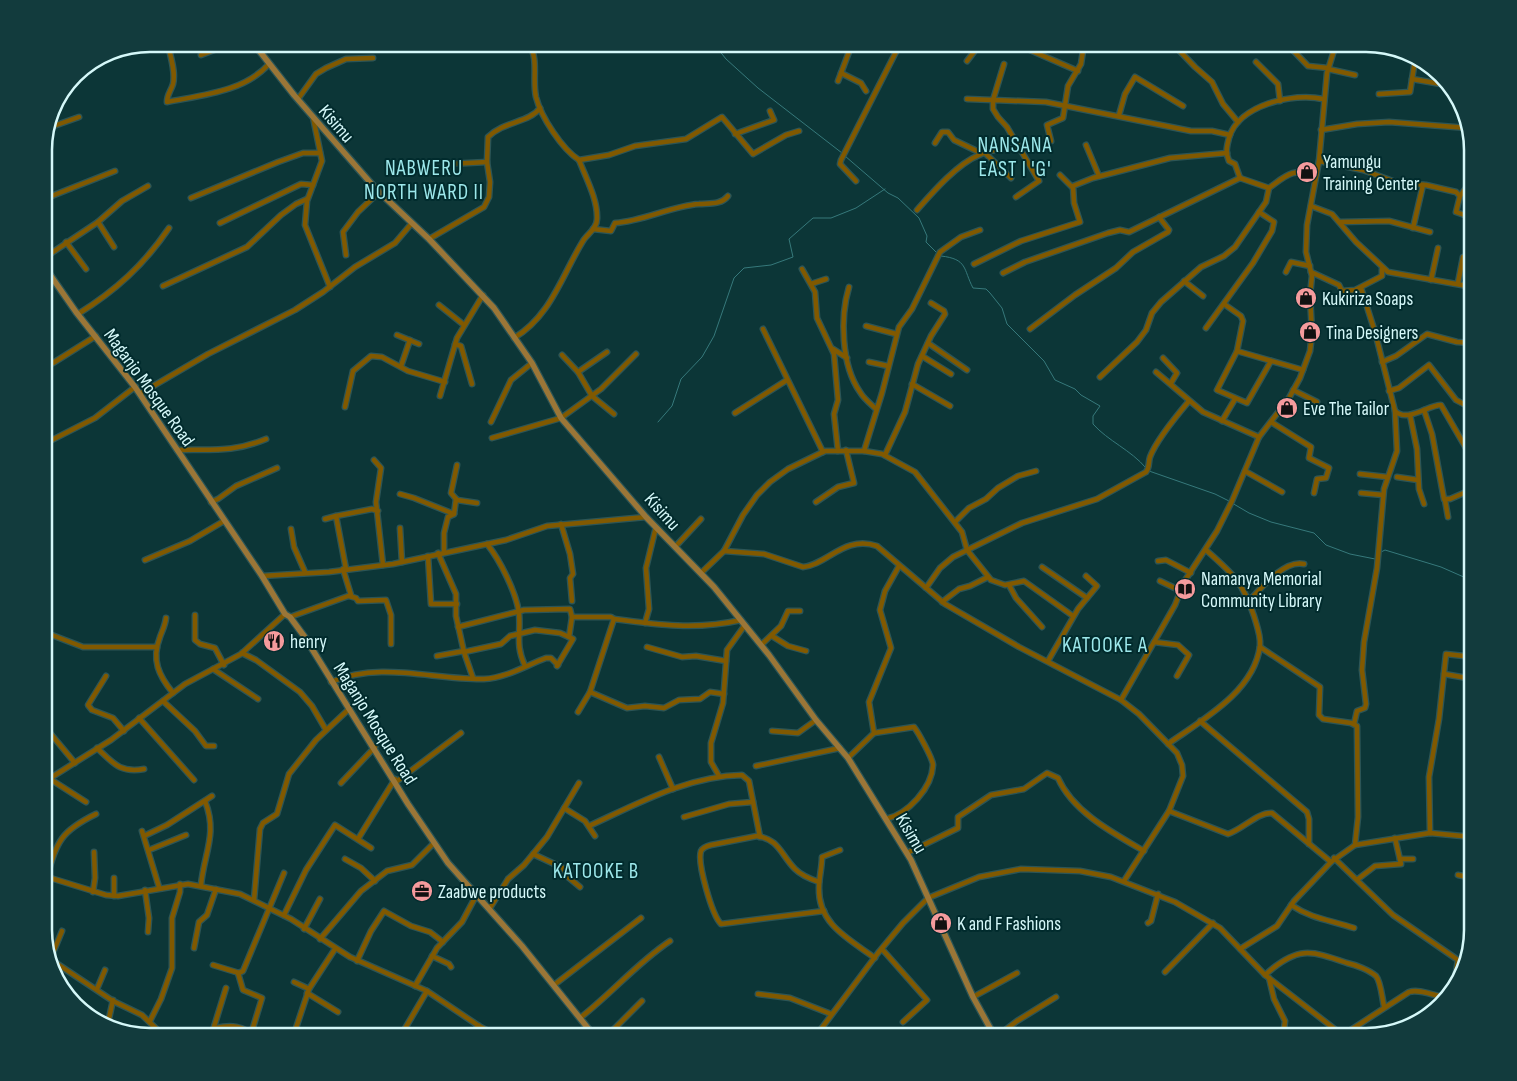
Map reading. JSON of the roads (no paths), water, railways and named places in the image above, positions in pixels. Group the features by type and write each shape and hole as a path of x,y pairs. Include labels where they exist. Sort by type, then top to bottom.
{"street":[{"path":"838,81 849,52"},
{"path":"856,181 840,164 896,52"},
{"path":"967,61 974,52"},
{"path":"1033,52 1078,71"},
{"path":"1051,141 1047,125 1064,118 1068,86 1078,71 1082,52"},
{"path":"1180,52 1194,68 1212,82 1223,104 1238,122"},
{"path":"1295,52 1308,66 1355,75"},
{"path":"1121,700 1231,503 1259,437 1293,390 1310,351 1312,334 1309,300 1311,272 1306,246 1308,218 1312,206 1311,195 1319,161 1323,99 1328,69 1333,52"},
{"path":"170,53 173,71 172,86 167,93 167,102 223,91 258,74 269,64"},
{"path":"201,55 206,53"},
{"name":"Kisimu","path":"261,53 374,188 429,239 484,295 532,363 561,418 646,517 701,573 761,645 816,720 848,758 907,853 973,997 991,1028"},
{"path":"514,338 534,323 549,305 584,239 593,230 598,218 593,197 578,160 565,149 540,108 536,96 533,53"},
{"path":"298,99 316,74 326,68 346,58 373,58"},
{"path":"1256,62 1278,84 1280,101"},
{"path":"1004,64 993,100 993,108 1007,127 1017,148 1029,163 1039,182 1016,197"},
{"path":"1379,94 1410,92 1414,65"},
{"path":"841,73 861,83 866,91"},
{"path":"1119,115 1125,94 1135,77 1184,106"},
{"path":"1412,79 1437,83"},
{"path":"1240,178 1235,164 1229,161 1227,153 1230,135 1238,122 1254,109 1280,101 1307,98 1323,99"},
{"path":"967,99 1021,100 1066,105 1191,131 1212,131 1230,135"},
{"path":"429,239 484,207 489,197 490,182 487,162 488,137 497,128 525,119 540,108"},
{"path":"735,134 774,120 770,111"},
{"path":"311,114 322,161 307,199 304,225 330,287"},
{"path":"56,125 79,117"},
{"path":"578,160 609,155 635,146 686,139 722,117 753,154 781,138 799,131"},
{"path":"1321,130 1357,124 1389,122 1462,128"},
{"path":"935,143 942,132 948,132 954,140 984,154 1011,178"},
{"path":"1086,145 1099,176"},
{"path":"917,210 934,191 971,159 984,154 1017,148"},
{"path":"191,198 278,162 303,154 320,153"},
{"path":"1072,187 1099,176 1170,158 1227,153"},
{"path":"1319,161 1363,170 1398,183 1424,185 1456,192 1460,196"},
{"path":"449,164 487,162"},
{"path":"53,195 115,171"},
{"path":"1100,378 1138,342 1146,330 1154,310 1184,281 1201,268 1230,252 1259,212 1267,198 1269,188 1287,174 1303,172 1316,175"},
{"path":"974,264 1021,241 1080,222 1072,187 1060,175"},
{"path":"1003,273 1025,262 1108,233 1120,230 1129,232 1240,178 1269,188"},
{"path":"220,223 301,184 313,185"},
{"path":"1413,228 1424,185"},
{"path":"53,251 98,222 122,202 148,186"},
{"path":"346,255 343,232 358,212 378,193 374,188"},
{"path":"1464,191 1460,196 1456,212 1464,215"},
{"path":"593,230 612,231 615,223 629,222 687,205 718,203 728,196"},
{"path":"162,286 247,247 281,215 296,204 307,199"},
{"path":"1312,206 1332,214 1346,232 1382,269 1410,278 1464,285"},
{"path":"1206,328 1253,263 1275,225 1273,220 1259,212"},
{"path":"1030,329 1075,294 1116,268 1133,252 1168,232 1169,230 1159,217"},
{"path":"1340,222 1389,221 1430,232"},
{"path":"98,222 114,247"},
{"path":"143,392 208,354 296,310 355,267 395,243 412,223"},
{"path":"78,314 111,292 141,266 169,228"},
{"path":"864,450 882,393 896,334 939,254 961,238 980,230"},
{"path":"66,242 86,269"},
{"path":"1430,280 1438,248"},
{"path":"1458,283 1463,257"},
{"path":"1286,272 1291,262 1310,266"},
{"path":"802,269 815,292 819,325 834,354 838,400 834,414 838,450"},
{"path":"1311,272 1339,285 1342,291 1350,291 1361,288 1382,276 1382,269"},
{"name":"Maganjo Mosque Road","path":"53,279 78,314 135,386 375,747 448,863 490,908 588,1028"},
{"path":"811,284 826,279"},
{"path":"1184,281 1203,296"},
{"path":"849,287 844,315 847,358 860,392 876,409"},
{"path":"1355,844 1358,817 1358,732 1354,724 1357,711 1365,708 1366,704 1362,670 1377,558 1383,495 1387,476 1397,451 1395,411 1361,288"},
{"path":"440,396 455,344 464,325 484,295"},
{"path":"885,455 906,408 922,356 946,312 932,303"},
{"path":"1224,304 1243,318 1238,352 1217,390 1244,403 1249,401 1271,361"},
{"path":"439,305 464,325"},
{"path":"866,326 896,334"},
{"path":"762,329 824,452"},
{"path":"1382,362 1396,356 1426,334 1464,342"},
{"path":"397,335 419,344"},
{"path":"53,362 96,336"},
{"path":"401,366 410,340"},
{"path":"928,343 967,370"},
{"path":"455,344 461,346 472,384"},
{"path":"831,347 847,358"},
{"path":"578,372 607,352"},
{"path":"1238,352 1303,370"},
{"path":"492,438 561,418 592,396 636,354"},
{"path":"562,355 578,372 592,396 614,414"},
{"path":"345,407 354,371 360,368 367,359 374,356 382,357 424,377 445,382"},
{"path":"922,356 951,374"},
{"path":"1163,358 1177,373 1171,383"},
{"path":"869,362 888,366"},
{"path":"491,422 511,380 532,363"},
{"path":"1389,391 1399,388 1429,365 1456,400 1464,404"},
{"path":"1156,372 1206,414 1259,437"},
{"path":"735,413 787,380"},
{"path":"912,384 950,406"},
{"path":"53,439 95,418 135,386"},
{"path":"1293,390 1317,402"},
{"path":"1222,421 1235,399"},
{"path":"926,588 946,561 1022,523 1097,499 1148,470 1150,456 1175,418 1190,402"},
{"path":"1395,411 1402,416 1441,405 1464,445"},
{"path":"1424,410 1432,434 1448,517"},
{"path":"1410,414 1417,449 1418,480 1424,504"},
{"path":"1271,422 1310,448 1309,458 1312,461 1329,468 1326,478 1317,479 1314,493"},
{"path":"177,450 220,451 247,446 266,439"},
{"path":"816,502 838,487 854,483 846,450"},
{"path":"701,573 724,551 735,527 763,488 788,469 824,452 864,450 885,455 915,472 932,493 938,505 955,522 964,536 967,550 988,577 1000,584 1008,585 1024,581 1073,616"},
{"path":"374,460 381,468 376,502 384,565"},
{"path":"457,465 450,493 456,499 477,503"},
{"path":"211,502 236,486 276,468"},
{"path":"955,522 970,508 986,499 998,488 1018,476 1036,470"},
{"path":"1245,471 1282,492"},
{"path":"1360,474 1387,476"},
{"path":"1397,477 1418,480"},
{"path":"1361,493 1383,495"},
{"path":"1445,500 1464,493"},
{"path":"400,494 454,514"},
{"path":"454,514 456,499"},
{"path":"325,519 372,509 378,511"},
{"path":"444,552 444,533 448,517 454,514"},
{"path":"336,516 344,569 351,590 349,596"},
{"path":"262,576 384,565 487,544 561,524 646,517"},
{"path":"674,547 701,519"},
{"path":"145,560 190,541 224,521"},
{"path":"561,524 572,564 573,574 570,578 572,602"},
{"path":"645,623 649,609 646,568 656,527"},
{"path":"400,528 402,562"},
{"path":"291,529 294,548 305,572"},
{"path":"487,544 499,558 519,612 518,650 525,666"},
{"path":"724,551 764,554 803,567 809,566 837,551 859,544 869,544 882,550 942,602 1019,647 1048,660 1121,700 1139,714 1177,753 1182,765 1183,776 1169,811 1124,881"},
{"path":"1168,744 1212,713 1240,686 1254,662 1260,647 1258,630 1249,601 1238,578 1206,550"},
{"path":"438,554 455,592 458,627 474,678"},
{"path":"428,556 431,604 457,604"},
{"path":"1158,561 1166,560 1191,573"},
{"path":"1249,601 1275,574 1293,565 1304,564"},
{"path":"874,733 869,702 891,648 880,610 885,591 899,566"},
{"path":"1042,567 1088,598"},
{"path":"1048,660 1073,616 1097,584 1086,576"},
{"path":"942,602 955,591 988,577"},
{"path":"1160,581 1181,591"},
{"path":"1008,585 1016,598 1042,627"},
{"path":"53,776 124,731 173,693 242,654 287,615 349,596 356,598 358,601 386,600 391,615 391,644"},
{"path":"331,682 346,676 385,671 474,678 494,677 546,658 550,658 557,666 569,648 572,639 569,637 572,617 571,610 568,609 519,612 458,627"},
{"path":"761,645 781,626 788,611 800,611"},
{"path":"195,615 195,640 200,644 216,648 224,665"},
{"path":"572,617 611,617 645,623 701,627 743,623"},
{"path":"166,618 157,647 157,671 173,693"},
{"path":"578,712 590,692 614,619"},
{"path":"719,776 711,762 711,750 724,694 729,646 743,623"},
{"path":"437,656 501,644 519,633 535,630 560,633 569,637"},
{"path":"53,635 83,647 157,647"},
{"path":"772,636 788,646 806,651"},
{"path":"1154,642 1178,645 1189,655 1178,676"},
{"path":"647,647 682,657 696,656 726,661"},
{"path":"1260,647 1320,687 1320,717 1329,721 1354,724"},
{"path":"1430,833 1431,817 1428,790 1447,653 1464,656"},
{"path":"242,654 256,660 300,692 312,706 326,730"},
{"path":"213,669 258,699"},
{"path":"1444,674 1464,677"},
{"path":"106,676 88,705 92,710 113,718 124,731"},
{"path":"590,692 627,708 645,706 664,708 679,700 700,699 710,692 724,694"},
{"path":"163,702 195,731 206,746 214,746"},
{"path":"254,900 260,829 263,823 277,814 286,778 326,730 349,709"},
{"path":"139,718 194,780"},
{"path":"772,731 798,733 816,720"},
{"path":"1200,721 1307,812 1309,816 1309,844"},
{"path":"848,758 874,733 914,727 933,764 932,773 916,800 893,818 886,819"},
{"path":"358,839 395,781 461,733"},
{"path":"53,736 75,763"},
{"path":"341,783 375,747"},
{"path":"97,748 112,762 127,771 144,769"},
{"path":"756,766 840,748"},
{"path":"659,757 673,788"},
{"path":"907,853 958,828 958,817 991,796 1024,789 1046,773 1058,778 1064,792 1100,824 1144,850"},
{"path":"588,826 673,788 719,776 745,776 749,781 760,837"},
{"path":"53,780 86,802"},
{"path":"490,908 508,879 547,838 579,783"},
{"path":"159,887 143,833 167,825 212,796"},
{"path":"201,885 204,861 210,849 211,827 206,800"},
{"path":"684,817 729,804 753,802"},
{"path":"564,808 581,818 595,836"},
{"path":"1169,811 1228,834 1243,828 1264,814 1272,813 1309,844 1358,879 1393,915 1458,960 1457,969"},
{"path":"53,858 59,841 81,822 96,814"},
{"path":"284,915 306,870 334,826 337,825 371,848"},
{"path":"1240,949 1278,926 1291,905 1332,860 1355,844 1430,833 1464,836"},
{"path":"149,850 186,835"},
{"path":"819,882 797,871 775,842 760,837 711,845 702,850 701,867 719,923 722,925 824,911"},
{"path":"1358,879 1370,868 1380,865 1400,864 1395,838"},
{"path":"320,939 361,891 387,871 412,865 434,842"},
{"path":"840,850 822,857 818,890 824,911 832,927 875,958"},
{"path":"93,892 95,878 94,852"},
{"path":"533,854 562,868 568,877 580,887"},
{"path":"1400,860 1412,859"},
{"path":"346,860 361,868 375,881"},
{"path":"821,1028 903,922 928,898 979,877 1007,870 1080,871 1124,881 1158,894 1213,923 1267,976 1334,1028"},
{"path":"213,965 238,973 243,971 284,873"},
{"path":"1458,875 1464,876"},
{"path":"114,878 114,896"},
{"path":"53,879 93,892 114,896 180,884 201,885 254,900 284,915 335,949 357,961 427,991 483,1028"},
{"path":"150,1021 161,999 172,968 172,918 180,892 180,884"},
{"path":"194,948 200,922 207,915 216,889"},
{"path":"145,890 149,918 148,932"},
{"path":"415,986 432,956 458,928 477,894"},
{"path":"1148,923 1152,921 1158,894"},
{"path":"304,929 320,899"},
{"path":"1291,905 1314,919 1328,920 1354,928"},
{"path":"357,961 371,930 384,911 411,926 430,932 443,942"},
{"path":"554,985 641,918"},
{"path":"1165,972 1213,923"},
{"path":"54,950 62,931"},
{"path":"580,1018 603,1000 650,954 670,941"},
{"path":"882,948 927,1000 903,1022"},
{"path":"296,1028 308,991 335,949"},
{"path":"1267,976 1289,958 1303,953 1315,952 1352,964 1374,975 1378,979 1384,1006"},
{"path":"432,956 449,964 451,967"},
{"path":"59,966 150,1021 156,1028"},
{"path":"97,989 105,970"},
{"path":"238,973 243,990 262,998 254,1028"},
{"path":"973,997 1017,973"},
{"path":"1267,976 1274,999 1285,1021 1284,1028"},
{"path":"294,982 338,1012"},
{"path":"214,1028 226,988"},
{"path":"1355,1028 1384,1006 1413,990 1438,997"},
{"path":"405,1028 427,991"},
{"path":"758,994 790,998 831,1014"},
{"path":"1008,1028 1056,997"},
{"path":"109,1019 113,1000"},
{"path":"615,1028 642,1001"},
{"path":"218,1028 240,1028"}],"waterway":[{"path":"721,53 758,88 842,153"},
{"path":"845,156 888,193 898,198 919,218 927,236 926,242 938,254"},
{"path":"658,422 672,406 681,379 702,357 714,336 734,278 744,268 771,265 793,257 789,239 813,218 831,218 856,208 885,189"},
{"path":"941,256 950,257 960,262 966,270 973,288 986,289 990,293 1002,308 1007,324 1044,361 1055,380 1075,389 1081,395 1100,406 1093,416 1093,424 1134,456 1146,468"},
{"path":"1149,471 1215,494 1229,501"},
{"path":"1232,503 1249,513 1271,522 1314,533 1326,545 1350,554 1375,559"},
{"path":"1381,552 1385,550 1441,567 1464,577"}],"place":[{"name":"Yamungu Training Center","path":"1307,172"},
{"name":"Kukiriza Soaps","path":"1306,298"},
{"name":"Tina Designers","path":"1310,332"},
{"name":"Eve The Tailor","path":"1287,408"},
{"name":"Namanya Memorial Community Library","path":"1185,589"},
{"name":"henry","path":"274,641"},
{"name":"Zaabwe products","path":"422,891"},
{"name":"K and F Fashions","path":"941,923"}],"district":[{"name":"NANSANA EAST I 'G'","path":"1015,157"},
{"name":"NABWERU NORTH WARD II","path":"424,180"},
{"name":"KATOOKE A","path":"1105,645"},
{"name":"KATOOKE B","path":"596,871"}]}
